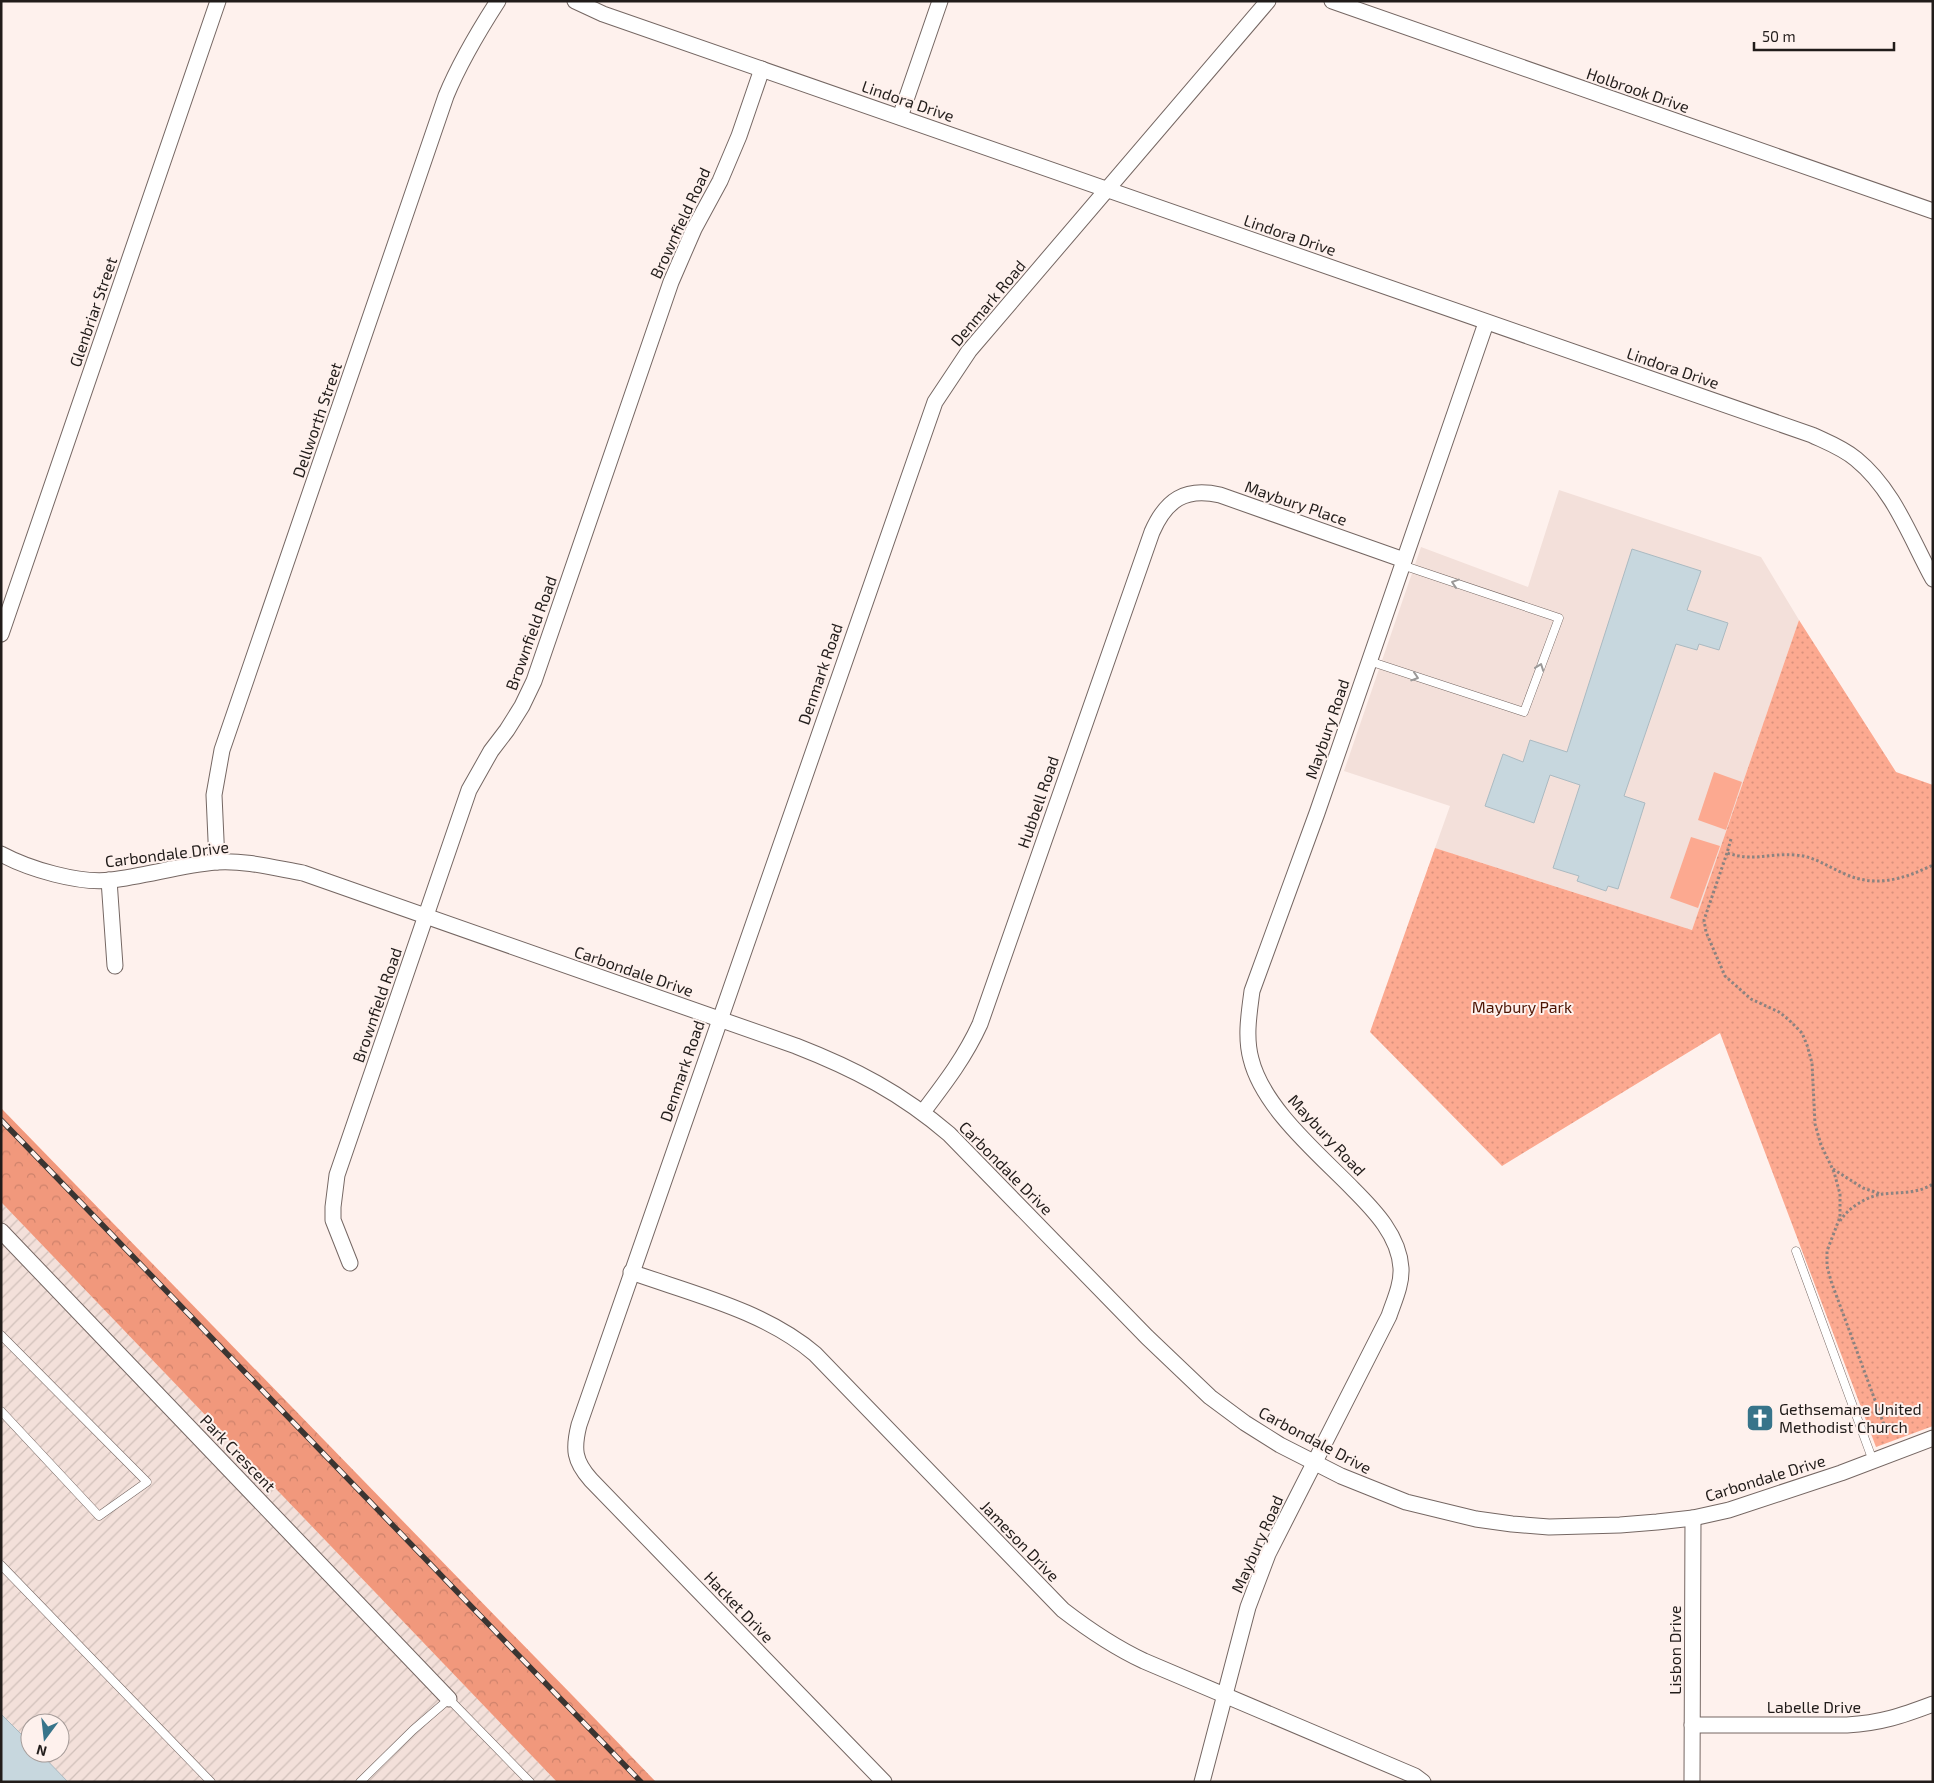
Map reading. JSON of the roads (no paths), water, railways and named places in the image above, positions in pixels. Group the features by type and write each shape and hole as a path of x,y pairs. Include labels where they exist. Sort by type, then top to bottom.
{"street":[{"name":"Glenbriar Street","path":"1,634 218,1"},
{"name":"Dellworth Street","path":"217,862 214,795 222,750 446,96 471,42 498,1"},
{"name":"Lindora Drive","path":"576,1 603,14 900,116 1486,323 1812,434 1837,446 1854,458 1881,484 1904,520 1933,579"},
{"path":"900,116 940,1"},
{"name":"Denmark Road","path":"575,1453 578,1426 934,402 969,351 1268,1"},
{"name":"Holbrook Drive","path":"1332,1 1933,211"},
{"name":"Brownfield Road","path":"350,1263 333,1220 332,1207 337,1175 469,790 491,750 507,730 522,706 534,681 671,282 694,228 720,180 739,136 762,69"},
{"name":"Maybury Road","path":"1202,1782 1256,1580 1389,1316 1401,1278 1401,1268 1395,1240 1373,1209 1285,1119 1260,1083 1251,1060 1248,1039 1248,1017 1252,992 1317,813 1486,323"},
{"name":"Maybury Place","path":"1176,499 1198,493 1220,495 1403,562"},
{"name":"Hubbell Road","path":"923,1112 969,1047 980,1024 1152,532 1167,506 1176,499"},
{"name":"Carbondale Drive","path":"1,854 33,868 87,880 109,880 217,862 243,863 303,873 796,1046 842,1064 876,1081 923,1112 949,1134 1147,1337 1210,1397 1245,1423 1280,1445 1366,1487 1398,1499 1476,1519 1549,1527 1620,1525 1693,1518 1729,1510 1873,1461 1933,1438"},
{"path":"109,880 115,966"},
{"name":"Park Crescent","path":"1,1231 449,1699"},
{"name":"Jameson Drive","path":"631,1272 748,1313 798,1340 815,1354 1063,1610 1119,1650 1415,1776 1423,1782"},
{"name":"Hacket Drive","path":"575,1453 579,1464 591,1480 884,1782"},
{"name":"Lisbon Drive","path":"1692,1782 1693,1518"},
{"name":"Labelle Drive","path":"1692,1725 1871,1724 1892,1719 1933,1704"}],"lane":[{"path":"1369,661 1524,712 1558,618 1403,562"},
{"path":"1796,1251 1873,1461"},
{"path":"1,1335 146,1482 99,1516 1,1411"},
{"path":"1,1565 212,1782"},
{"path":"360,1782 413,1730 449,1699 530,1782"}],"railway":[{"path":"1,1120 641,1782"}],"place":[{"name":"Gethsemane United Methodist Church","path":"1760,1418"}],"park label":[{"name":"Maybury Park","path":"1522,1007"}]}
